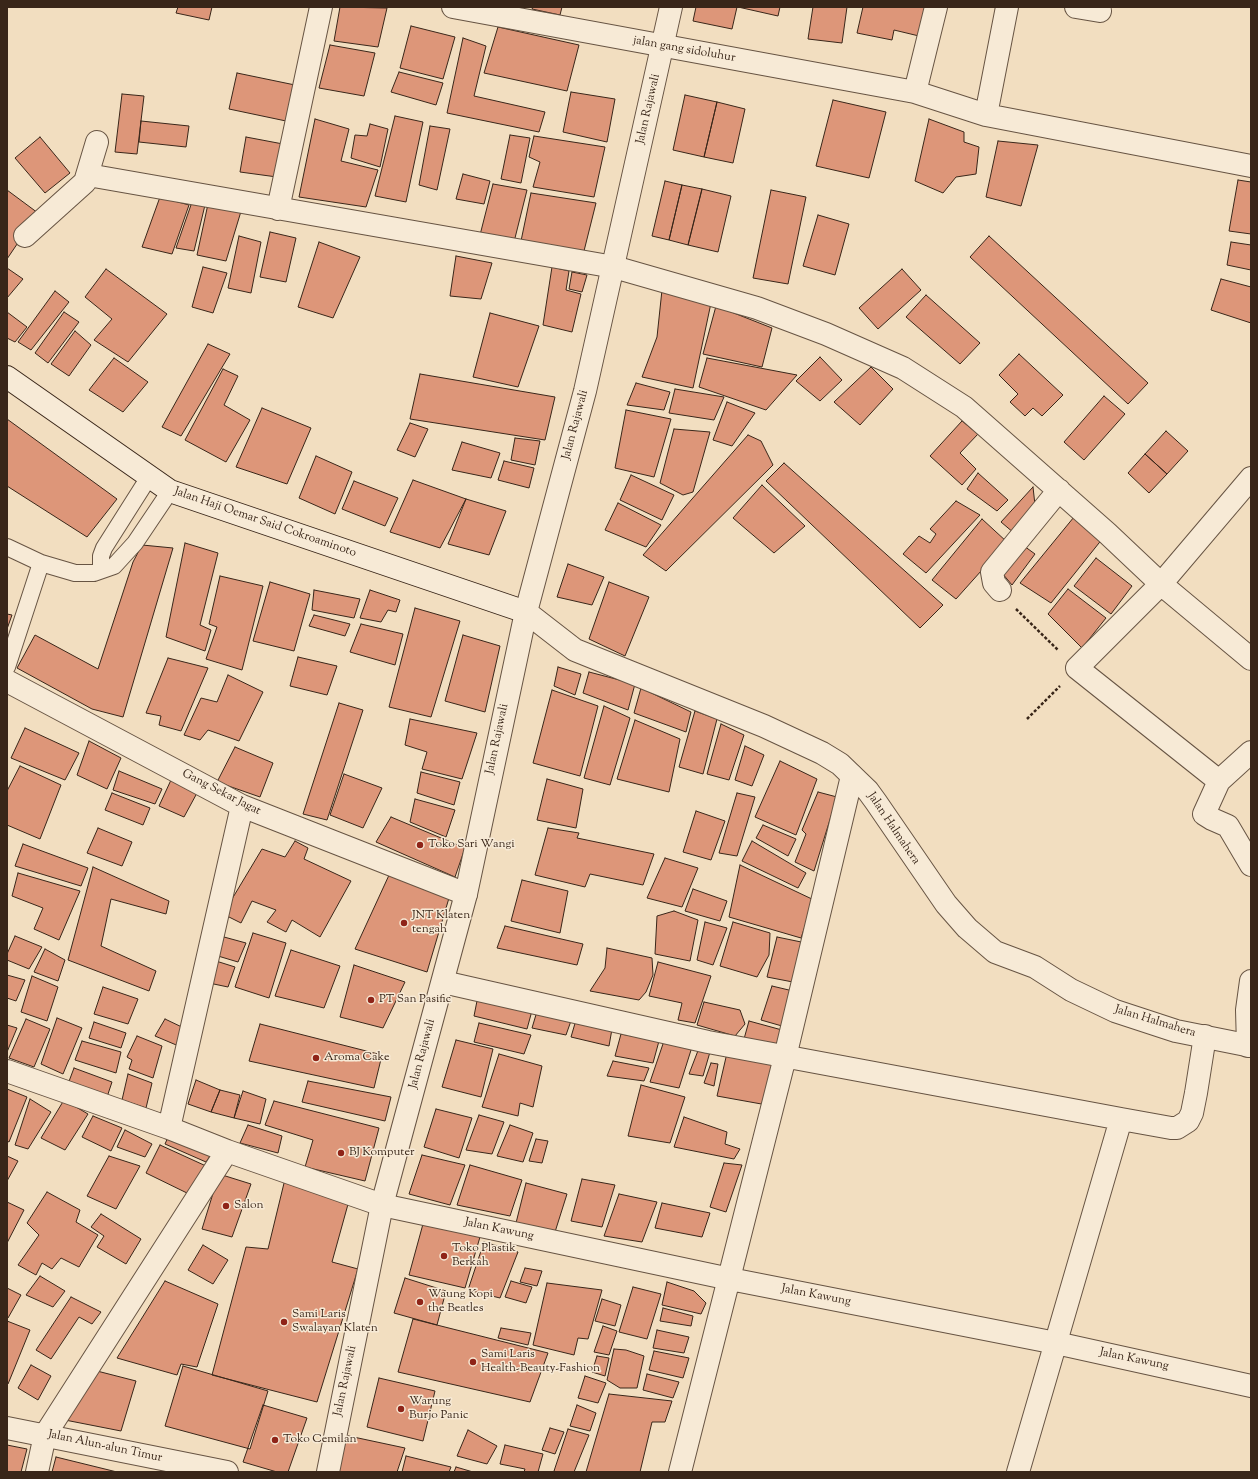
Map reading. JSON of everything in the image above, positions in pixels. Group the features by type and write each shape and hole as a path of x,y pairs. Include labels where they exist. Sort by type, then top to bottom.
{"street":[{"path":"278,209 321,7"},
{"name":"jalan gang sidoluhur","path":"453,7 915,92 986,115 1251,166"},
{"name":"Jalan Rajawali","path":"328,1472 382,1205 466,894 526,612 585,391 671,7"},
{"path":"915,92 936,7"},
{"path":"986,115 1007,7"},
{"path":"1076,7 1100,12"},
{"path":"25,236 87,179 98,142"},
{"path":"87,179 278,209 614,267 757,308 826,334 903,368 964,407 1059,490 1161,584 1251,659"},
{"name":"Jalan Haji Oemar Said Cokroaminoto","path":"7,377 170,491 526,612"},
{"path":"1219,781 1077,668 1161,584 1251,478"},
{"path":"1000,590 994,582 992,572 1059,490"},
{"name":"Jalan Halmahera","path":"526,612 575,650 764,726 822,753 840,764 876,802 946,904 967,928 995,952 1035,967 1071,990 1115,1011 1176,1031 1248,1046"},
{"name":"Gang Sekar Jagat","path":"7,681 242,806 466,894"},
{"path":"1251,752 1219,781 1204,814 1228,826 1251,865"},
{"path":"680,1472 785,1057 852,776"},
{"path":"169,1128 242,806"},
{"path":"1248,1046 1247,1010 1251,981"},
{"path":"443,982 708,1042 1171,1128 1177,1128 1188,1121 1195,1100 1210,1038"},
{"name":"Jalan Kawung","path":"7,1071 169,1128 227,1152 382,1205 730,1279 1056,1343 1251,1386"},
{"path":"1018,1472 1121,1119"},
{"path":"37,1472 46,1435 227,1152"},
{"name":"Jalan Alun-alun Timur","path":"7,1428 226,1472"}],"lane":[{"path":"100,570 101,556 104,548 149,476"},
{"path":"7,547 41,563 75,573 85,574 114,566 125,556 170,491"},
{"path":"7,667 41,563"}],"path":[{"path":"1000,590 1022,616 1077,668 1027,719"}],"building":[{"path":"178,7 212,7 209,20 176,13"},
{"path":"340,7 387,8 378,47 334,41"},
{"path":"533,7 562,7 560,15 532,9"},
{"path":"696,7 737,7 732,29 693,21"},
{"path":"738,7 780,7 778,16"},
{"path":"813,7 847,7 842,43 808,39"},
{"path":"863,7 926,7 919,36 894,30 892,40 857,33"},
{"path":"411,26 455,37 443,79 400,68"},
{"path":"498,27 579,45 567,91 484,73"},
{"path":"463,38 486,46 474,96 545,112 539,132 447,113"},
{"path":"330,45 375,53 364,96 319,88"},
{"path":"399,72 443,83 436,105 391,92"},
{"path":"237,73 295,85 286,121 229,109"},
{"path":"571,92 615,99 607,142 563,132"},
{"path":"122,94 144,96 137,154 115,152"},
{"path":"685,95 717,102 704,157 673,150"},
{"path":"833,100 886,112 869,178 816,166"},
{"path":"717,102 745,109 733,163 704,157"},
{"path":"395,116 423,122 406,202 375,196"},
{"path":"315,119 349,129 341,161 378,170 366,207 299,197"},
{"path":"929,119 964,132 964,142 979,147 976,174 956,177 943,193 915,181"},
{"path":"141,121 189,126 186,147 139,142"},
{"path":"370,124 388,129 380,167 351,158 355,135 367,136"},
{"path":"430,126 450,129 437,190 419,185"},
{"path":"510,135 530,138 521,183 501,179"},
{"path":"534,136 605,147 594,197 533,187 540,162 529,157"},
{"path":"40,137 70,173 45,193 15,158"},
{"path":"246,137 283,144 277,177 240,172"},
{"path":"998,141 1038,145 1021,206 986,197"},
{"path":"463,174 490,181 484,204 456,199"},
{"path":"1238,180 1251,182 1251,234 1229,231"},
{"path":"665,181 682,185 669,240 652,236"},
{"path":"493,184 527,190 514,242 480,235"},
{"path":"682,185 702,189 688,245 669,240"},
{"path":"702,189 731,196 718,252 688,245"},
{"path":"7,190 38,213 7,259"},
{"path":"771,190 806,197 788,284 753,278"},
{"path":"531,193 596,203 584,251 521,241"},
{"path":"160,197 189,205 172,254 142,247"},
{"path":"192,202 205,205 194,251 176,248"},
{"path":"208,204 242,208 226,261 197,255"},
{"path":"818,215 849,224 835,275 803,266"},
{"path":"270,232 296,238 286,282 260,277"},
{"path":"239,236 261,242 251,293 228,288"},
{"path":"989,236 1148,383 1128,404 970,257"},
{"path":"319,242 360,257 333,318 298,307"},
{"path":"1231,242 1251,245 1251,270 1227,265"},
{"path":"456,256 492,263 481,299 450,296"},
{"path":"203,267 227,273 213,313 192,307"},
{"path":"552,267 569,271 566,290 581,294 572,332 543,325"},
{"path":"7,268 23,279 7,298"},
{"path":"106,269 167,314 128,362 94,340 112,319 85,297"},
{"path":"902,269 921,290 878,329 859,308"},
{"path":"572,272 587,275 582,292 569,289"},
{"path":"1221,279 1251,287 1251,323 1211,310"},
{"path":"662,290 711,303 693,388 642,377 657,337"},
{"path":"55,291 69,302 31,350 18,342"},
{"path":"926,295 980,343 960,364 906,317"},
{"path":"716,306 772,328 762,367 703,354"},
{"path":"7,312 27,327 15,342 7,338"},
{"path":"64,312 79,322 48,363 35,353"},
{"path":"490,313 539,326 518,387 473,377"},
{"path":"75,331 91,345 69,376 51,364"},
{"path":"208,344 230,354 181,436 162,427"},
{"path":"1019,354 1063,395 1042,416 1033,408 1025,416 1010,402 1018,394 999,375"},
{"path":"820,357 842,380 820,401 796,381"},
{"path":"114,358 148,382 123,412 89,390"},
{"path":"707,358 797,375 766,410 699,387"},
{"path":"871,367 893,389 860,425 834,402"},
{"path":"223,369 238,376 224,405 250,420 226,462 185,440"},
{"path":"420,374 555,397 545,440 410,419"},
{"path":"636,383 670,392 664,410 627,405"},
{"path":"675,389 724,397 714,420 669,413"},
{"path":"1104,396 1125,414 1084,460 1064,442"},
{"path":"727,402 755,413 732,446 713,440"},
{"path":"262,408 311,428 287,484 236,467"},
{"path":"626,410 671,419 654,477 615,468"},
{"path":"7,419 117,499 87,537 7,486"},
{"path":"962,421 978,434 960,453 976,469 962,485 930,456"},
{"path":"410,423 428,429 415,457 397,450"},
{"path":"674,429 710,432 693,492 683,495 660,483"},
{"path":"1166,431 1188,451 1167,474 1145,454"},
{"path":"748,435 761,441 773,465 666,571 643,555"},
{"path":"515,438 540,441 535,465 511,460"},
{"path":"462,442 500,453 491,478 452,470"},
{"path":"1145,454 1167,474 1149,493 1128,473"},
{"path":"316,456 352,472 335,514 299,498"},
{"path":"504,461 534,468 529,488 498,480"},
{"path":"784,463 943,605 920,628 766,481"},
{"path":"978,473 1008,500 997,511 967,489"},
{"path":"631,475 674,495 662,520 620,500"},
{"path":"413,480 466,499 440,548 390,532"},
{"path":"354,481 398,498 385,526 342,509"},
{"path":"762,485 805,526 774,553 733,518"},
{"path":"1033,487 1035,505 1014,533 1001,522"},
{"path":"466,499 506,511 489,555 448,544"},
{"path":"956,501 980,515 926,573 903,554 919,536 930,543 936,534 930,529"},
{"path":"618,503 661,525 646,547 605,530"},
{"path":"1074,517 1103,538 1051,603 1020,583"},
{"path":"982,519 1007,542 956,599 932,580"},
{"path":"185,543 218,553 200,625 211,630 205,651 166,637"},
{"path":"142,545 173,548 123,717 92,709 17,668 35,635 98,669 133,562"},
{"path":"1024,546 1035,554 1012,585 1002,573"},
{"path":"1096,558 1132,586 1111,614 1074,586"},
{"path":"568,564 604,577 592,605 557,597"},
{"path":"220,576 263,586 242,670 206,659 217,627 209,624"},
{"path":"270,582 310,594 294,651 253,641"},
{"path":"609,582 649,597 625,656 589,639"},
{"path":"1068,589 1106,618 1082,648 1048,614"},
{"path":"314,590 360,599 354,618 312,610"},
{"path":"370,590 400,600 396,612 388,610 381,622 360,618"},
{"path":"415,608 460,621 431,717 389,707"},
{"path":"7,614 12,615 7,629"},
{"path":"314,615 350,624 345,636 309,626"},
{"path":"361,624 403,634 395,665 350,652"},
{"path":"463,635 500,646 485,712 445,701"},
{"path":"298,657 337,666 327,695 290,686"},
{"path":"168,658 208,668 181,731 159,725 161,716 146,713"},
{"path":"558,667 581,674 575,695 554,686"},
{"path":"589,672 635,684 628,710 583,693"},
{"path":"228,675 263,692 239,741 208,730 200,740 184,735 201,698 217,702"},
{"path":"641,688 691,712 686,732 634,713"},
{"path":"552,690 598,706 580,776 533,763"},
{"path":"339,703 363,710 327,820 303,814"},
{"path":"604,706 630,718 610,785 584,778"},
{"path":"695,711 717,719 703,774 679,767"},
{"path":"410,719 477,733 462,779 422,769 427,752 405,745"},
{"path":"635,720 680,739 669,792 617,779"},
{"path":"721,724 744,735 729,780 707,774"},
{"path":"25,728 79,753 65,780 11,758"},
{"path":"89,741 121,758 107,789 77,775"},
{"path":"745,746 764,755 752,786 735,780"},
{"path":"235,747 273,763 260,797 217,782"},
{"path":"780,761 817,779 796,835 755,817"},
{"path":"20,766 61,785 40,839 7,825 7,791"},
{"path":"119,771 162,789 155,804 113,790"},
{"path":"421,772 460,782 454,805 417,793"},
{"path":"344,774 382,788 363,828 330,815"},
{"path":"547,779 583,789 576,828 537,820"},
{"path":"171,780 197,793 184,817 159,806"},
{"path":"818,792 837,797 814,871 795,862 806,834 802,830"},
{"path":"112,793 150,808 143,825 105,810"},
{"path":"737,793 755,797 737,856 719,853"},
{"path":"415,799 455,810 446,837 410,822"},
{"path":"696,811 725,821 711,860 683,852"},
{"name":"Toko Sari Wangi","path":"391,817 465,848 455,877 376,842"},
{"path":"763,825 796,839 788,856 756,838"},
{"path":"98,828 132,842 122,866 87,853"},
{"path":"548,828 579,833 577,838 654,854 643,885 590,874 585,887 535,875"},
{"path":"295,841 308,848 304,859 351,881 320,937 292,920 286,932 267,922 276,910 252,901 241,923 223,914 262,849 285,857"},
{"path":"752,841 806,873 798,888 742,861"},
{"path":"23,844 88,868 81,886 15,866"},
{"path":"665,858 698,868 682,907 647,898"},
{"path":"740,865 814,900 801,938 729,917"},
{"path":"93,867 169,901 166,914 111,899 101,946 156,971 149,991 68,960"},
{"path":"18,873 80,891 59,940 34,929 43,908 12,896"},
{"name":"JNT Klaten tengah","path":"390,873 449,898 427,972 355,949"},
{"path":"522,880 568,891 560,933 511,921"},
{"path":"693,889 727,901 720,921 685,911"},
{"path":"674,911 698,920 690,961 655,954 657,916"},
{"path":"705,922 727,928 713,965 697,960"},
{"path":"733,922 770,933 769,955 757,977 720,966"},
{"path":"505,926 583,944 577,965 497,948"},
{"path":"253,933 286,943 269,998 235,987"},
{"path":"15,936 42,947 29,969 7,960 7,954"},
{"path":"224,937 246,943 238,962 218,956"},
{"path":"777,937 806,943 798,983 767,977"},
{"path":"607,948 652,958 653,975 646,992 639,1000 590,991 605,968"},
{"path":"45,949 65,960 58,981 34,972"},
{"path":"291,950 340,966 324,1008 275,996"},
{"path":"216,961 235,967 228,987 209,983"},
{"path":"658,962 711,976 695,1023 678,1020 682,1003 649,996"},
{"name":"PT San Pasific","path":"354,965 405,982 383,1028 340,1017"},
{"path":"7,975 25,980 16,1001 7,998"},
{"path":"32,976 58,987 47,1021 21,1012"},
{"path":"772,986 793,991 782,1026 761,1020"},
{"path":"103,987 138,999 128,1024 94,1014"},
{"path":"478,996 533,1007 527,1029 474,1016"},
{"path":"704,1002 740,1010 745,1024 735,1036 697,1025"},
{"path":"538,1008 572,1018 566,1035 532,1028"},
{"path":"57,1018 82,1028 63,1074 41,1064"},
{"path":"26,1019 50,1029 34,1067 9,1058"},
{"path":"165,1019 186,1029 181,1047 155,1036"},
{"path":"576,1020 612,1029 609,1046 571,1037"},
{"path":"749,1021 782,1030 778,1047 744,1039"},
{"path":"94,1022 126,1033 121,1048 89,1038"},
{"path":"479,1023 531,1035 524,1054 474,1042"},
{"name":"Aroma Cake","path":"260,1024 382,1055 374,1088 249,1061"},
{"path":"7,1025 17,1028 7,1052"},
{"path":"621,1034 659,1041 653,1063 615,1056"},
{"path":"137,1036 162,1046 153,1078 129,1069 132,1060 127,1057"},
{"path":"665,1038 692,1047 679,1088 650,1082"},
{"path":"456,1040 493,1049 481,1097 442,1087"},
{"path":"82,1041 121,1052 116,1073 75,1060"},
{"path":"699,1048 710,1052 703,1076 689,1074"},
{"path":"727,1053 773,1063 767,1105 717,1096"},
{"path":"499,1054 542,1066 533,1107 520,1103 518,1116 482,1107"},
{"path":"613,1061 649,1068 644,1081 607,1076"},
{"path":"711,1063 718,1064 714,1086 704,1083"},
{"path":"74,1068 112,1082 107,1097 68,1084"},
{"path":"128,1074 152,1083 146,1108 122,1100"},
{"path":"196,1080 220,1090 211,1112 188,1104"},
{"path":"308,1081 391,1097 385,1121 302,1102"},
{"path":"641,1085 685,1097 670,1143 628,1136"},
{"path":"7,1089 27,1097 9,1142 7,1141"},
{"path":"220,1090 240,1095 234,1118 211,1112"},
{"path":"243,1091 266,1099 260,1124 234,1118"},
{"path":"30,1099 51,1112 28,1149 15,1145"},
{"path":"64,1100 88,1114 65,1150 41,1138"},
{"name":"BJ Komputer","path":"274,1101 379,1128 365,1181 305,1167 313,1140 265,1125"},
{"path":"436,1109 472,1118 459,1158 424,1147"},
{"path":"479,1115 504,1122 492,1154 466,1150"},
{"path":"93,1116 122,1128 111,1151 82,1137"},
{"path":"684,1117 727,1132 725,1144 740,1149 734,1159 674,1147"},
{"path":"248,1125 282,1136 278,1153 240,1143"},
{"path":"510,1125 533,1133 523,1162 497,1156"},
{"path":"125,1130 152,1144 145,1157 117,1147"},
{"path":"169,1135 212,1153 206,1162 165,1144"},
{"path":"536,1139 548,1141 542,1163 529,1161"},
{"path":"160,1145 206,1166 189,1194 146,1173"},
{"path":"422,1155 465,1165 450,1205 409,1194"},
{"path":"7,1156 18,1161 7,1181"},
{"path":"109,1156 140,1166 116,1209 87,1196"},
{"path":"724,1163 742,1165 726,1212 710,1207"},
{"path":"470,1165 522,1180 510,1216 457,1205"},
{"name":"Salon","path":"219,1174 251,1184 232,1237 202,1229"},
{"name":"Sami Laris Swalayan Klaten","path":"286,1175 350,1197 332,1262 358,1269 317,1402 212,1375 246,1247 268,1249"},
{"path":"582,1179 615,1185 602,1227 571,1221"},
{"path":"526,1183 567,1194 555,1232 516,1223"},
{"path":"47,1192 80,1210 76,1222 98,1235 79,1267 61,1258 52,1269 42,1263 36,1275 18,1265 39,1235 27,1223"},
{"path":"619,1194 657,1202 642,1242 604,1236"},
{"path":"7,1202 24,1210 7,1243"},
{"path":"662,1203 710,1213 702,1237 655,1228"},
{"path":"101,1214 141,1239 126,1264 97,1247 104,1236 91,1227"},
{"name":"Toko Plastik Berkah","path":"423,1224 480,1237 465,1288 409,1275"},
{"path":"484,1242 518,1252 500,1298 468,1290"},
{"path":"203,1245 228,1260 213,1284 188,1270"},
{"path":"525,1268 542,1271 537,1286 520,1282"},
{"path":"40,1276 65,1291 53,1307 26,1295"},
{"name":"Waung Kopi the Beatles","path":"405,1278 446,1291 437,1325 394,1313"},
{"path":"165,1281 218,1304 197,1367 181,1364 177,1375 117,1358"},
{"path":"511,1281 532,1287 526,1303 505,1297"},
{"path":"667,1282 694,1291 706,1303 701,1314 662,1305"},
{"path":"547,1283 602,1290 588,1339 578,1338 574,1355 533,1345"},
{"path":"633,1287 661,1294 647,1339 619,1332"},
{"path":"7,1288 21,1295 8,1318 7,1317"},
{"path":"71,1297 101,1312 92,1324 79,1317 51,1359 36,1350"},
{"path":"602,1299 621,1305 615,1326 595,1321"},
{"path":"663,1308 693,1316 691,1326 660,1321"},
{"name":"Sami Laris Health-Beauty-Fashion","path":"413,1319 548,1353 530,1402 398,1372"},
{"path":"7,1321 30,1330 8,1384 7,1384"},
{"path":"603,1326 617,1331 609,1355 594,1352"},
{"path":"501,1328 531,1333 528,1345 498,1338"},
{"path":"657,1330 689,1337 684,1353 653,1348"},
{"path":"614,1349 626,1350 644,1356 637,1388 620,1388 607,1380"},
{"path":"654,1351 689,1358 683,1378 649,1370"},
{"path":"597,1356 609,1358 605,1376 592,1372"},
{"path":"31,1365 51,1376 38,1400 18,1388"},
{"path":"183,1366 268,1391 250,1449 165,1426"},
{"path":"97,1371 136,1381 121,1431 65,1420"},
{"path":"647,1374 679,1382 673,1398 643,1390"},
{"path":"585,1376 606,1383 598,1403 578,1398"},
{"name":"Warung Burjo Panic","path":"379,1378 435,1391 423,1441 367,1427"},
{"path":"609,1394 672,1401 665,1422 652,1422 640,1472 586,1472"},
{"name":"Toko Cemilan","path":"263,1405 307,1418 288,1472 277,1472 243,1462"},
{"path":"577,1405 596,1413 590,1431 570,1426"},
{"path":"550,1428 564,1432 555,1454 542,1450"},
{"path":"568,1429 589,1435 574,1472 557,1472 554,1471"},
{"path":"468,1430 497,1446 487,1464 457,1456"},
{"path":"344,1435 405,1448 397,1472 335,1472"},
{"path":"7,1445 27,1449 21,1472 7,1472"},
{"path":"505,1445 543,1454 538,1472 524,1472 525,1469 500,1464"},
{"path":"406,1456 451,1467 449,1472 402,1472"},
{"path":"56,1457 117,1472 52,1472"},
{"path":"456,1467 473,1472 454,1472"}],"place":[{"name":"Toko Sari Wangi","path":"420,845"},
{"name":"JNT Klaten tengah","path":"404,923"},
{"name":"PT San Pasific","path":"371,1000"},
{"name":"Aroma Cake","path":"316,1058"},
{"name":"BJ Komputer","path":"341,1153"},
{"name":"Salon","path":"226,1206"},
{"name":"Toko Plastik Berkah","path":"444,1256"},
{"name":"Waung Kopi the Beatles","path":"420,1302"},
{"name":"Sami Laris Swalayan Klaten","path":"284,1322"},
{"name":"Sami Laris Health-Beauty-Fashion","path":"473,1362"},
{"name":"Warung Burjo Panic","path":"401,1409"},
{"name":"Toko Cemilan","path":"275,1440"}]}
